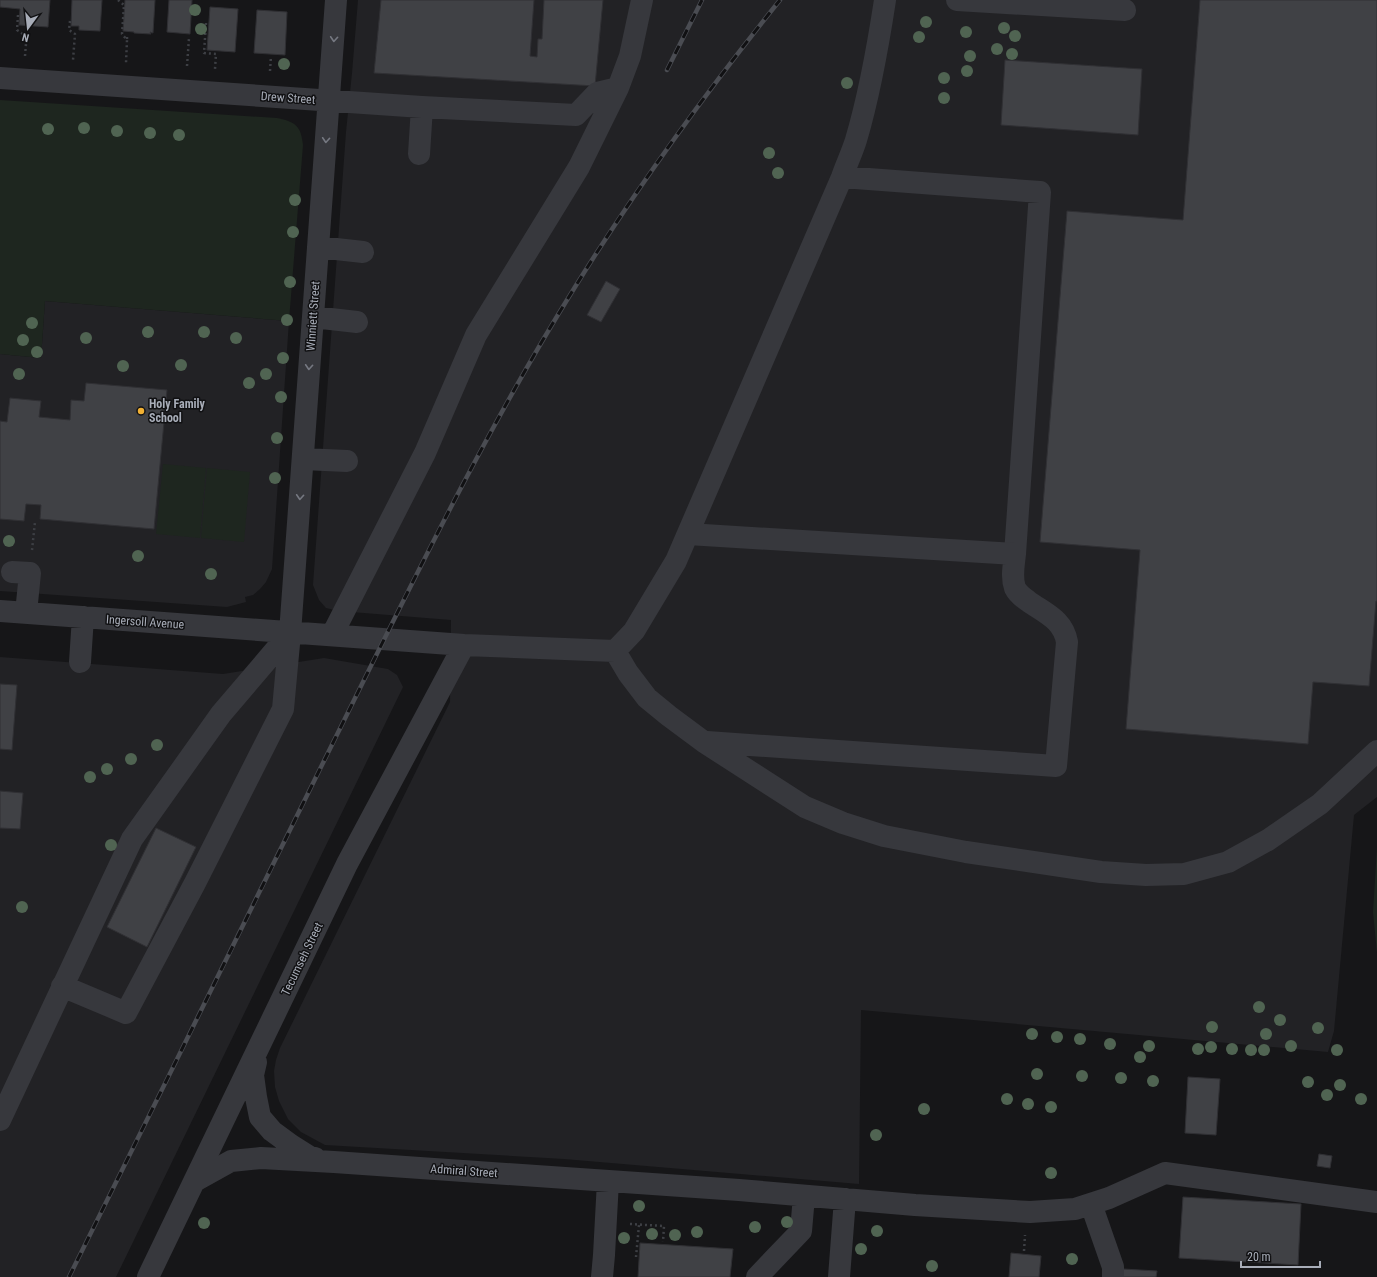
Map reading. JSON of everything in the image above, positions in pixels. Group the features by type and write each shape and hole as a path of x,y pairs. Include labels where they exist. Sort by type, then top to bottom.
{"street":[{"name":"Winniett Street","path":"62,986 126,1013 199,876 283,709 290,633 336,0"},
{"path":"332,635 425,453 476,335 579,167 618,88 630,56 642,0"},
{"path":"885,0 880,34 856,141 842,177 676,561 634,631 615,651 628,674 647,698 704,742 805,806 843,823 884,836 966,852 1101,872 1146,875 1184,874 1228,862 1268,840 1320,804 1377,751"},
{"path":"957,0 1125,10"},
{"name":"Drew Street","path":"0,78 422,107 576,115 597,93 618,88"},
{"path":"419,154 422,107"},
{"path":"704,742 1056,766 1067,642 1066,636 1064,630 1054,618 1020,596 1015,587 1013,573 1040,192 842,177"},
{"path":"318,247 363,252"},
{"path":"313,317 357,322"},
{"path":"303,459 347,461"},
{"path":"688,534 1015,554"},
{"path":"12,572 30,573 26,613"},
{"name":"Ingersoll Avenue","path":"0,611 464,645 615,651"},
{"path":"80,662 83,617"},
{"path":"0,1120 132,840 221,714 290,633"},
{"name":"Tecumseh Street","path":"148,1277 347,864 464,645"},
{"path":"258,1051 253,1075 260,1117 272,1131 290,1145 310,1157 334,1162"},
{"name":"Admiral Street","path":"195,1181 231,1162 261,1158 739,1190 916,1205 1030,1212 1075,1209 1109,1198 1165,1173 1377,1202"},
{"path":"602,1277 608,1181"},
{"path":"757,1277 801,1231 804,1196"},
{"path":"839,1277 846,1199"},
{"path":"1091,1204 1113,1267 1113,1277"}],"path":[{"path":"118,0 124,5 122,34 127,40"},
{"path":"18,15 17,30 26,36"},
{"path":"70,21 70,30 75,34 72,61"},
{"path":"206,23 204,53 216,54 215,76"},
{"path":"25,57 27,32"},
{"path":"126,71 128,34"},
{"path":"187,67 189,38"},
{"path":"270,74 271,56"},
{"path":"605,1222 664,1226 663,1242"},
{"path":"636,1257 639,1225"}],"shaded area":[{"path":"358,0 1377,0 1377,797 1354,815 1334,1031 1328,1052 861,1010 859,1184 564,1159 325,1145 301,1132 288,1119 279,1101 275,1087 274,1071 280,1048 450,702 451,620 339,611 326,608 319,600 313,585 346,132"},
{"path":"0,100 277,118 293,123 301,133 303,145 289,321 45,301 41,358 0,354"},
{"name":"Holy Family School","path":"45,301 289,321 272,569 266,582 260,589 253,595 245,597 246,602 227,607 0,591 0,354 41,358"},
{"path":"163,464 206,468 200,538 156,534"},
{"path":"207,468 250,472 244,542 201,538"},
{"path":"0,657 223,674 324,658 388,669 397,675 403,687 116,1277 0,1277"},
{"path":"1377,847 1377,953 1373,912"}],"building":[{"path":"0,0 50,0 48,27 19,25 20,9 0,7"},
{"path":"72,0 102,0 100,31 79,30 79,26 71,26"},
{"path":"125,0 155,0 153,33 134,33 123,31"},
{"path":"169,0 192,0 190,34 167,32"},
{"path":"381,0 534,0 530,56 537,57 538,39 542,39 544,0 603,0 595,86 374,73"},
{"path":"1200,0 1377,0 1377,601 1369,686 1313,682 1308,744 1126,729 1140,550 1040,542 1067,211 1183,220"},
{"path":"210,7 238,9 235,52 207,50"},
{"path":"257,10 287,12 285,55 254,53"},
{"path":"1005,60 1142,69 1138,135 1001,125"},
{"path":"606,281 620,289 601,322 587,315"},
{"path":"86,383 167,390 154,529 40,519 41,505 26,504 24,521 0,519 0,421 7,422 10,398 41,401 39,417 70,420 71,400 84,401"},
{"path":"0,684 17,685 12,750 0,749"},
{"path":"0,791 23,793 20,829 0,828"},
{"path":"156,828 196,847 147,947 107,927"},
{"path":"1188,1077 1220,1079 1216,1135 1185,1133"},
{"path":"1319,1154 1332,1156 1330,1168 1317,1166"},
{"path":"1183,1197 1301,1204 1298,1265 1179,1258"},
{"path":"640,1243 733,1249 730,1277 638,1277"},
{"path":"1011,1253 1041,1256 1039,1277 1009,1277"},
{"path":"1123,1269 1157,1271 1156,1277 1123,1277"}],"railway":[{"path":"667,70 702,0"},
{"path":"69,1277 411,585 473,464 506,404 575,287 623,213 673,140 780,0"}],"place":[{"name":"Holy Family School","path":"141,411"}]}
